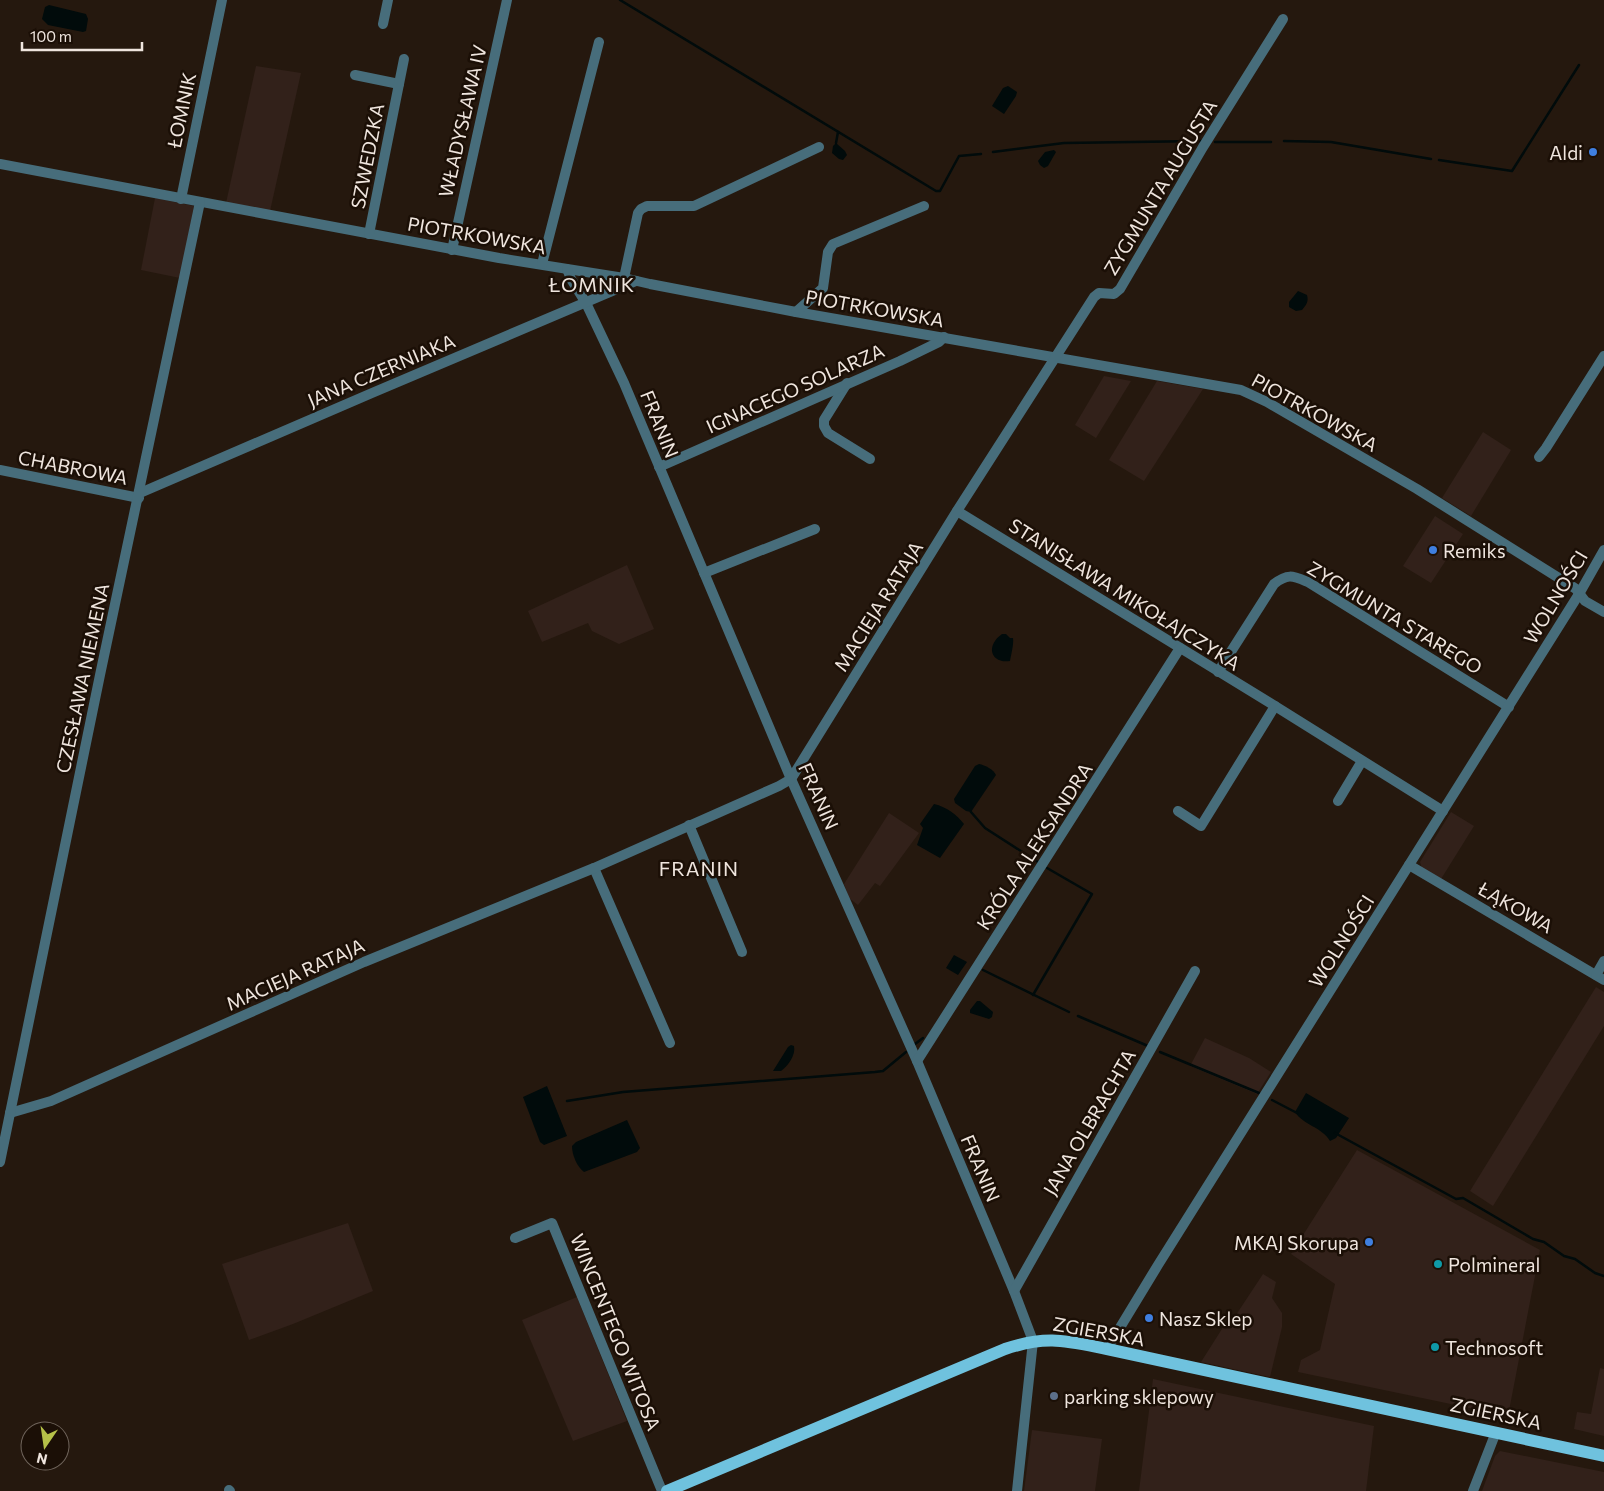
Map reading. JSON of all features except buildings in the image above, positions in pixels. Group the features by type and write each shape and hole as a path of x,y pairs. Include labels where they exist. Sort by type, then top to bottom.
{"main road":[{"name":"ZGIERSKA","path":"667,1491 1005,1349 1033,1341 1064,1341 1107,1349 1604,1456"}],"street":[{"name":"ŁOMNIK","path":"181,198 222,0"},
{"path":"383,24 388,0"},
{"name":"WŁADYSŁAWA IV","path":"452,250 508,0"},
{"name":"ZYGMUNTA AUGUSTA","path":"1055,357 1094,297 1099,294 1114,294 1120,289 1203,147 1283,19"},
{"path":"542,264 599,42"},
{"name":"SZWEDZKA","path":"369,234 404,59"},
{"name":"SZWEDZKA","path":"355,75 399,84"},
{"path":"624,278 638,213 641,209 647,206 694,206 819,147"},
{"name":"PIOTRKOWSKA","path":"0,164 452,250 624,278 796,312 1249,392 1432,498 1570,585 1585,601 1604,612"},
{"name":"CZESŁAWA NIEMENA","path":"0,1162 200,202"},
{"path":"796,312 823,288 828,252 833,244 924,206"},
{"name":"FRANIN","path":"567,269 586,303 624,383 792,779 917,1061 1014,1291 1033,1341"},
{"name":"JANA CZERNIAKA","path":"139,496 372,393 636,281"},
{"name":"IGNACEGO SOLARZA","path":"659,467 900,361 939,342 944,337"},
{"path":"1539,457 1604,356"},
{"name":"MACIEJA RATAJA","path":"10,1113 51,1101 364,962 594,868 792,779 1055,357"},
{"path":"847,383 824,420 824,426 828,433 870,459"},
{"name":"CHABROWA","path":"0,470 139,496"},
{"name":"STANISŁAWA MIKOŁAJCZYKA","path":"957,512 1443,811"},
{"path":"704,573 815,529"},
{"name":"WOLNOŚCI","path":"1107,1349 1509,707 1604,550"},
{"name":"ZYGMUNTA STAREGO","path":"1218,672 1274,584 1283,577 1294,576 1308,582 1509,707"},
{"name":"KRÓLA ALEKSANDRA","path":"917,1061 1180,648"},
{"path":"1178,812 1201,826 1275,706"},
{"path":"1338,801 1362,761"},
{"path":"689,825 742,952"},
{"name":"ŁĄKOWA","path":"1409,865 1600,977"},
{"path":"594,868 670,1043"},
{"path":"1600,977 1604,961"},
{"name":"JANA OLBRACHTA","path":"1014,1291 1195,971"},
{"name":"WINCENTEGO WITOSA","path":"515,1238 552,1223 662,1491"},
{"path":"1017,1491 1033,1341"},
{"path":"1473,1491 1496,1432"}],"shaded area":[{"path":"49,5 86,14 88,19 86,31 48,25 42,19 45,7"},
{"path":"256,66 301,73 270,211 226,203"},
{"path":"1008,86 1017,92 1004,114 992,106 1003,88"},
{"path":"836,143 847,155 843,160 832,153 833,146"},
{"path":"1054,150 1056,152 1048,166 1044,168 1038,161 1045,152"},
{"path":"155,198 194,206 180,278 141,270"},
{"path":"1298,291 1307,295 1308,300 1302,310 1296,311 1289,307 1289,302"},
{"path":"1104,376 1131,381 1096,438 1075,425"},
{"path":"1157,381 1203,389 1144,481 1109,460"},
{"path":"1483,432 1511,450 1471,516 1442,498"},
{"name":"Remiks","path":"1435,516 1463,534 1431,583 1403,566"},
{"path":"627,565 654,629 619,644 592,631 588,623 542,642 528,611"},
{"path":"1002,634 1013,638 1010,661 998,660 992,653 993,644"},
{"path":"979,764 989,768 996,775 971,812 966,811 955,803 954,799 975,766"},
{"path":"934,804 951,812 964,824 940,858 917,845 923,828 920,824"},
{"path":"1451,812 1474,826 1441,879 1422,868 1420,862"},
{"path":"889,813 919,833 880,886 875,883 858,905 849,898 844,884"},
{"path":"954,955 967,962 958,975 946,968"},
{"path":"1596,987 1604,992 1604,1026 1493,1206 1470,1191"},
{"path":"977,1001 980,1001 993,1012 992,1017 989,1019 970,1013 970,1010"},
{"path":"1205,1038 1249,1058 1271,1072 1257,1094 1190,1066"},
{"path":"794,1046 794,1049 793,1057 789,1063 781,1071 773,1071 788,1047"},
{"path":"547,1086 567,1136 544,1145 540,1142 523,1097"},
{"path":"1306,1093 1349,1118 1336,1138 1330,1141 1327,1136 1303,1120 1295,1112"},
{"path":"627,1120 640,1148 637,1152 584,1172 581,1170 575,1160 572,1146 576,1142"},
{"path":"1357,1150 1540,1250 1508,1416 1298,1372 1301,1360 1320,1350 1335,1284 1291,1254"},
{"path":"348,1223 373,1291 249,1340 222,1264"},
{"path":"1263,1274 1276,1282 1272,1298 1282,1313 1282,1327 1270,1377 1201,1362 1227,1321 1230,1324"},
{"path":"577,1297 627,1421 573,1441 522,1320"},
{"path":"1600,1368 1604,1369 1604,1436 1574,1429 1577,1412 1591,1414"},
{"path":"1153,1379 1374,1426 1366,1491 1139,1491"},
{"path":"1032,1430 1102,1439 1095,1491 1024,1491"},
{"path":"1500,1451 1604,1472 1604,1491 1482,1491 1495,1456"}],"waterway":[{"path":"620,0 936,191 940,191 959,156 981,154"},
{"path":"1439,160 1512,171 1579,65"},
{"path":"836,143 838,132"},
{"path":"993,152 1064,143 1202,141"},
{"path":"1284,141 1331,142 1431,159"},
{"path":"1215,142 1271,142"},
{"path":"971,812 985,828 1038,862"},
{"path":"1033,995 1092,894 1047,868"},
{"path":"983,970 1069,1012"},
{"path":"1078,1016 1148,1046"},
{"path":"915,1044 923,1038"},
{"path":"567,1101 623,1092 883,1071 906,1052"},
{"path":"1160,1052 1259,1093"},
{"path":"1272,1100 1297,1113"},
{"path":"1335,1133 1456,1199 1463,1198 1533,1239 1544,1242 1564,1256 1575,1259 1595,1273 1604,1276"}],"place":[{"name":"Aldi","path":"1593,152"},
{"name":"Remiks","path":"1433,550"},
{"name":"MKAJ Skorupa","path":"1369,1242"},
{"name":"Polmineral","path":"1438,1264"},
{"name":"Nasz Sklep","path":"1149,1318"},
{"name":"Technosoft","path":"1435,1347"},
{"name":"parking sklepowy","path":"1054,1396"}],"district":[{"name":"ŁOMNIK","path":"592,284"},
{"name":"FRANIN","path":"699,868"}]}
